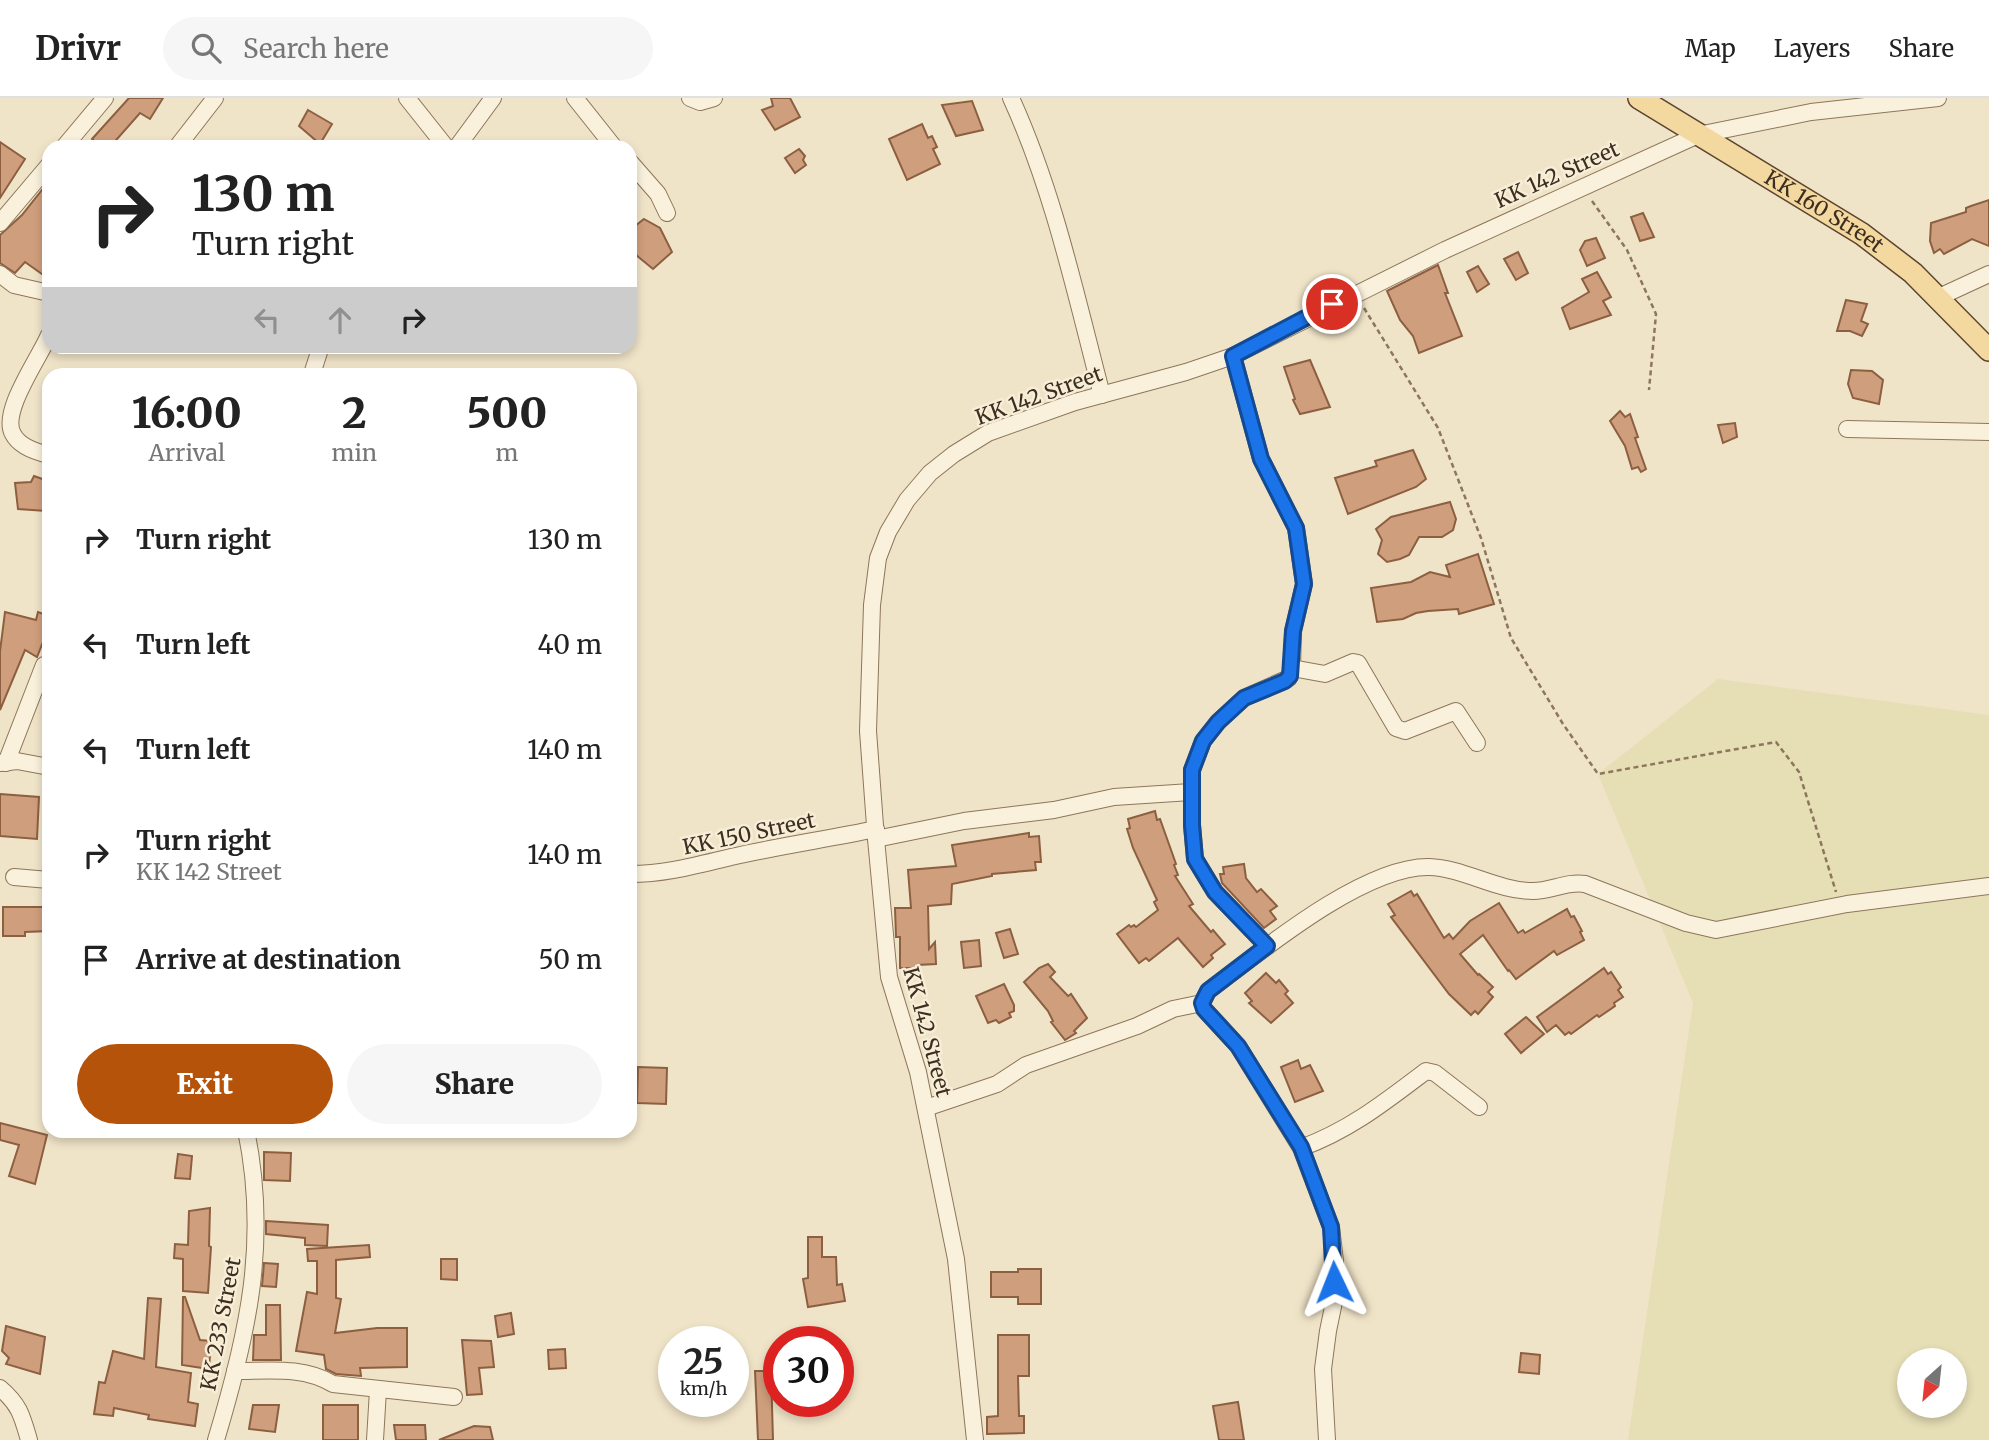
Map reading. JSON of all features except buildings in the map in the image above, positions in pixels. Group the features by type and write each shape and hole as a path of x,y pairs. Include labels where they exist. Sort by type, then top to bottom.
{"main road":[{"name":"KK 160 Street","path":"1639,98 1862,234 1913,273 1989,350"}],"street":[{"path":"70,140 105,98"},
{"path":"182,140 215,98"},
{"path":"407,98 440,140"},
{"path":"462,140 493,98"},
{"path":"575,98 608,140"},
{"path":"690,98 700,102 713,98"},
{"path":"1011,98 1024,127 1061,240 1102,395"},
{"name":"KK 142 Street","path":"975,1440 956,1259 918,1072 889,977 868,731 872,606 878,558 888,532 907,500 930,473 988,433 1075,402 1186,372 1233,356 1354,294 1698,135 1811,112 1938,98"},
{"path":"637,170 658,194 667,213"},
{"path":"0,223 42,173"},
{"path":"0,274 14,285 42,291"},
{"path":"1937,298 1989,274"},
{"path":"42,349 16,399 9,419 11,432 20,443 42,452"},
{"path":"1233,356 1261,459 1296,528 1304,584 1293,631 1290,676 1285,681 1244,698 1218,722 1203,741 1194,761 1191,792 1195,859 1215,892 1267,946"},
{"path":"1847,429 1989,432"},
{"path":"1292,668 1325,674 1353,662 1358,663 1396,728 1405,731 1455,711 1477,743"},
{"path":"42,670 3,763 25,762 42,766"},
{"name":"KK 150 Street","path":"637,874 676,871 732,857 876,834 1054,810 1114,797 1191,792"},
{"path":"1326,1440 1323,1369 1334,1302 1335,1261 1331,1227 1301,1147 1238,1046 1204,1009 1202,1003 1208,991 1267,946 1335,900 1389,875 1414,869 1444,869 1533,891 1585,884 1686,923 1716,930 1840,905 1989,886"},
{"path":"14,877 42,879"},
{"path":"926,1108 997,1084 1026,1066 1137,1026 1173,1009 1202,1003"},
{"path":"1301,1147 1349,1127 1426,1071 1435,1073 1479,1107"},
{"name":"KK 233 Street","path":"216,1440 253,1292 257,1238 254,1169 248,1138"},
{"path":"235,1371 301,1371 317,1375 333,1384 454,1397"},
{"path":"0,1388 15,1401 29,1440"},
{"path":"375,1440 378,1390"}],"path":[{"path":"1582,187 1627,250 1656,314 1648,390"},
{"path":"1354,294 1438,428 1481,538 1511,638 1563,724 1598,774 1776,742 1799,772 1840,905"}],"shaded area":[{"path":"1718,679 1989,715 1989,1440 1628,1440 1693,1003 1598,774"}],"route":[{"path":"1332,304 1233,356 1261,459 1296,528 1304,584 1295,617 1289,678 1244,698 1218,722 1197,752 1192,770 1191,792 1195,859 1215,892 1267,946 1208,991 1202,1003 1204,1009 1238,1046 1301,1147 1331,1227 1335,1261 1334,1282"}]}
